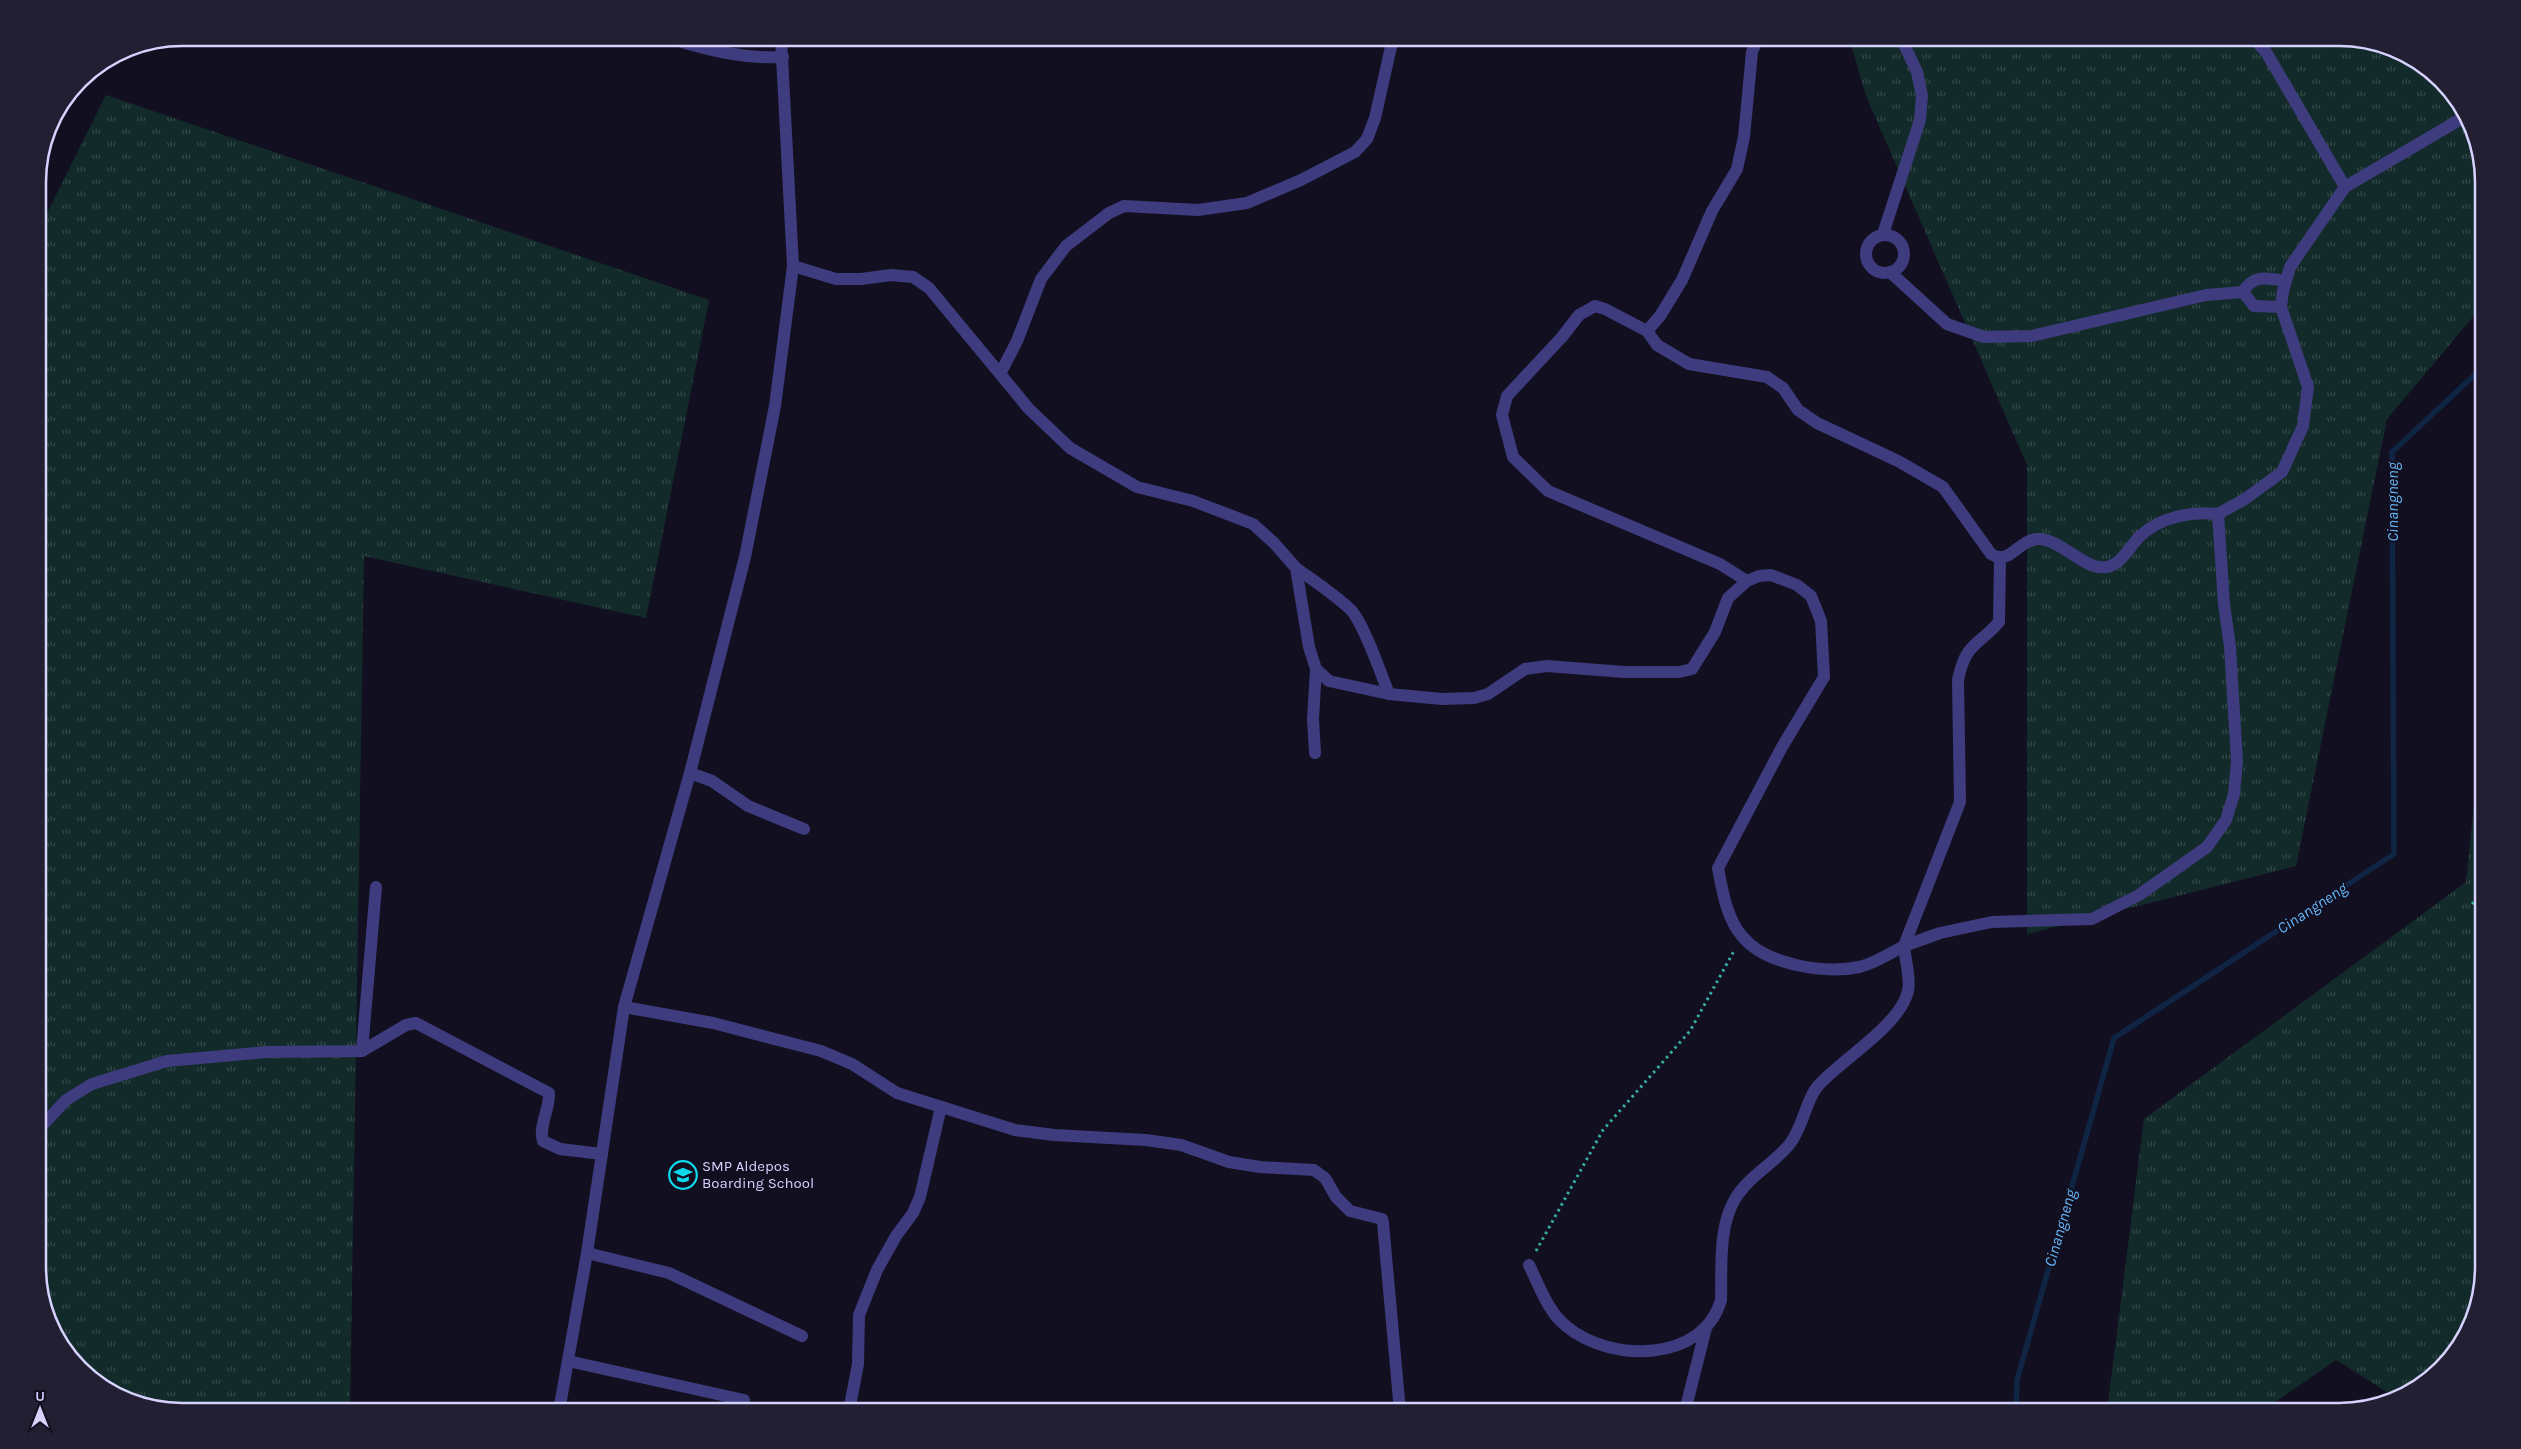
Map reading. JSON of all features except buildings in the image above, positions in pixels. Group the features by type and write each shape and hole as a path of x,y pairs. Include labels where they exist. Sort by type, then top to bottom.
{"street":[{"path":"698,46 726,54 783,57"},
{"path":"561,1403 587,1253 624,1007 690,773 745,557 775,406 793,266 782,46"},
{"path":"1001,372 1017,341 1041,279 1066,246 1109,213 1124,206 1198,210 1247,203 1301,180 1355,152 1368,139 1375,118 1391,46"},
{"path":"1647,331 1660,316 1682,280 1712,211 1737,169 1744,137 1752,52 1755,46"},
{"path":"1905,46 1917,72 1922,96 1920,120 1883,234 1870,242 1866,257 1869,264 1875,270 1890,272 1946,324 1984,337 2032,336 2206,295 2244,292"},
{"path":"2260,46 2266,52 2345,187"},
{"path":"1747,581 1720,564 1548,491 1513,457 1502,415 1507,396 1562,337 1579,315 1595,306 1605,309 1647,331 1657,345 1689,364 1767,377 1782,388 1798,410 1817,423 1898,461 1943,487 1990,554 2000,558 2007,557 2028,541 2043,539 2096,566 2108,567 2122,558 2140,536 2162,522 2182,515 2204,512 2218,514 2246,499 2282,472 2302,426 2308,386 2281,307 2285,281 2290,267 2345,187 2460,120"},
{"path":"1883,234 1899,240 1903,246 1903,262 1890,272"},
{"path":"793,266 836,279 860,279 891,275 913,277 930,288 1001,372 1028,408 1070,448 1137,487 1193,501 1253,524 1274,543 1296,568 1321,585 1352,611 1372,650 1389,694"},
{"path":"2244,292 2248,284 2259,278 2285,281"},
{"path":"2244,292 2254,306 2281,307"},
{"path":"1316,669 1329,681 1389,694 1442,699 1474,698 1488,694 1525,669 1547,666 1624,672 1679,672 1692,669 1715,632 1728,598 1747,581 1759,576 1771,575 1797,585 1811,596 1821,621 1824,677 1782,748 1718,868 1729,912 1742,936 1760,951 1784,961 1824,970 1861,967 1904,946 1940,932 1992,922 2092,919 2139,896 2207,847 2226,820 2234,794 2237,761 2230,647 2224,604 2218,514"},
{"path":"1528,1265 1560,1320 1582,1337 1601,1345 1634,1350 1662,1349 1689,1341 1706,1328 1718,1312 1721,1300 1725,1221 1734,1200 1743,1187 1789,1145 1802,1124 1815,1089 1858,1052 1900,1007 1909,990 1904,946 1960,802 1958,680 1961,666 1971,646 1999,622 2000,558"},
{"path":"1296,568 1309,647 1316,669 1313,719 1315,753"},
{"path":"690,773 712,781 748,806 804,828"},
{"path":"362,1051 376,887"},
{"path":"624,1007 713,1023 821,1051 852,1064 897,1093 1015,1130 1054,1135 1146,1140 1181,1145 1229,1162 1260,1167 1314,1170 1326,1178 1336,1197 1350,1211 1382,1219 1399,1403"},
{"path":"47,1120 66,1100 92,1084 167,1061 267,1052 362,1051 406,1025 423,1025 549,1093 540,1134 543,1141 560,1149 602,1154"},
{"path":"851,1403 858,1364 859,1316 877,1270 896,1236 913,1213 920,1197 941,1107"},
{"path":"587,1253 669,1273 802,1336"},
{"path":"1687,1403 1706,1328"},
{"path":"568,1361 744,1400"}],"path":[{"path":"1528,1265 1603,1130 1690,1031 1742,936"}],"green space":[{"path":"1851,46 2339,46 2357,47 2374,51 2407,64 2435,86 2457,114 2468,138 2474,173 2474,316 2387,419 2296,866 2027,934 2027,465 1866,96"},
{"path":"106,95 709,300 646,618 364,556 350,1403 182,1403 164,1402 147,1398 114,1385 86,1363 64,1335 51,1302 47,1276 47,213"},
{"path":"2475,800 2475,1267 2474,1285 2470,1302 2457,1335 2447,1350 2422,1375 2407,1385 2388,1393 2336,1360 2274,1403 2108,1403 2144,1119 2466,882"}],"waterway":[{"name":"Cinangneng","path":"2016,1403 2017,1380 2114,1038 2394,854 2392,452 2474,375"}],"place":[{"name":"SMP Aldepos Boarding School","path":"683,1175"}]}
